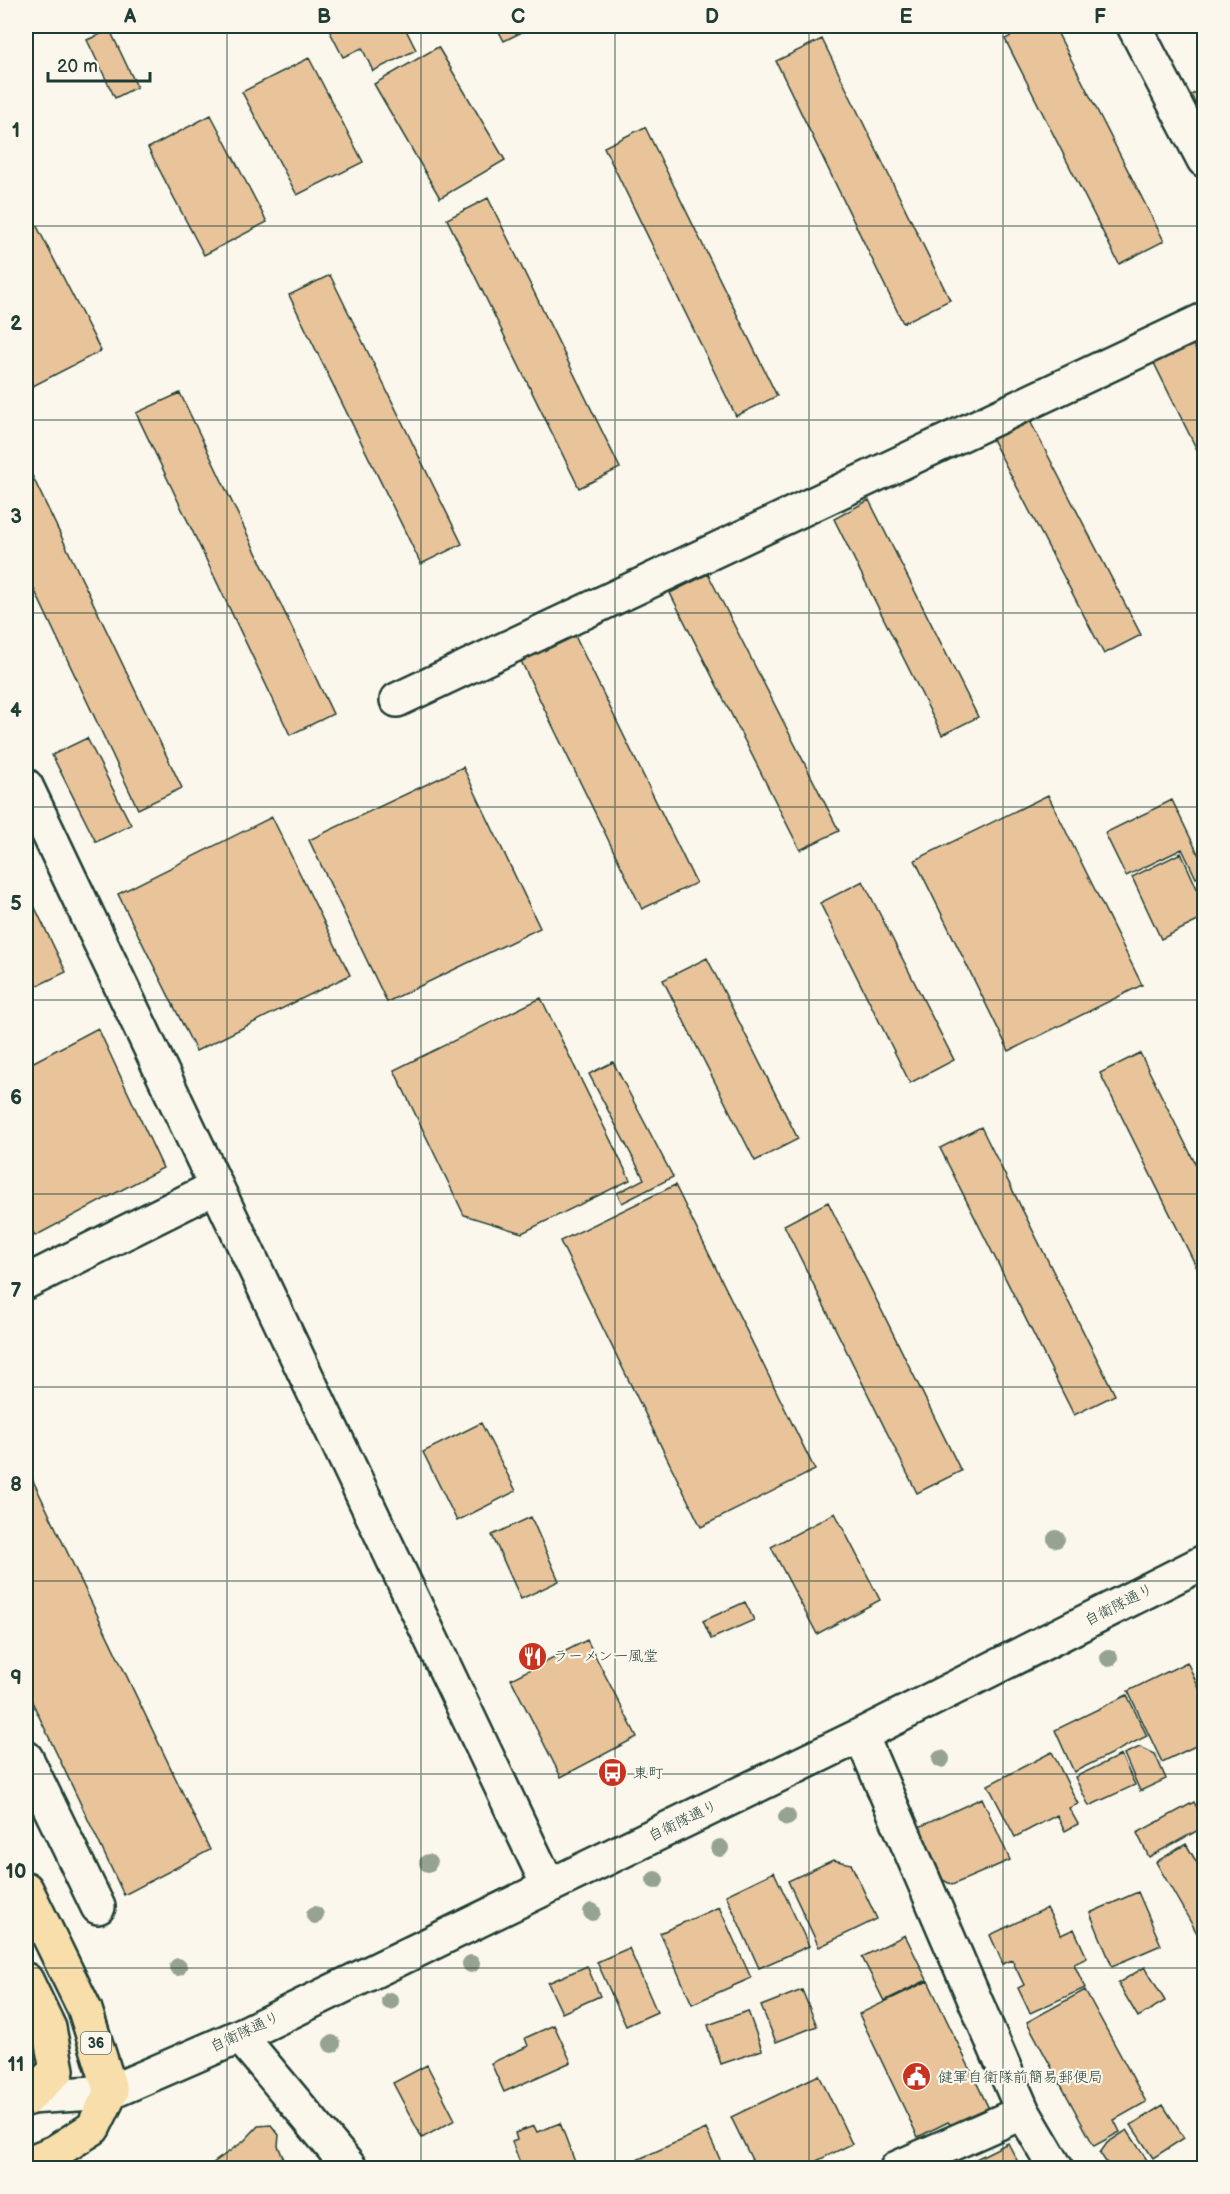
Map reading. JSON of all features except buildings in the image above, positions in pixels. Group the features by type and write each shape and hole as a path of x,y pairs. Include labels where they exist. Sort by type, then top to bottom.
{"main road":[{"name":"36","path":"26,1889 85,2010 111,2092"},
{"path":"26,1980 49,2028 57,2070 27,2098"},
{"path":"26,2164 55,2152 93,2128 111,2092"}],"street":[{"path":"1134,26 1204,160"},
{"path":"397,700 1204,320"},
{"path":"26,786 548,1885"},
{"path":"26,1282 216,1187"},
{"name":"自衛隊通り","path":"111,2092 240,2036 861,1735 1204,1562"},
{"path":"861,1735 1023,2112 1056,2169"},
{"path":"26,1758 98,1907"},
{"path":"240,2036 350,2169"},
{"path":"27,2098 111,2092"},
{"path":"897,2169 1023,2112"}],"place":[{"name":"ラーメン一風堂","path":"532,1656"},
{"name":"東町","path":"612,1773"},
{"name":"健軍自衛隊前簡易郵便局","path":"917,2077"}]}
